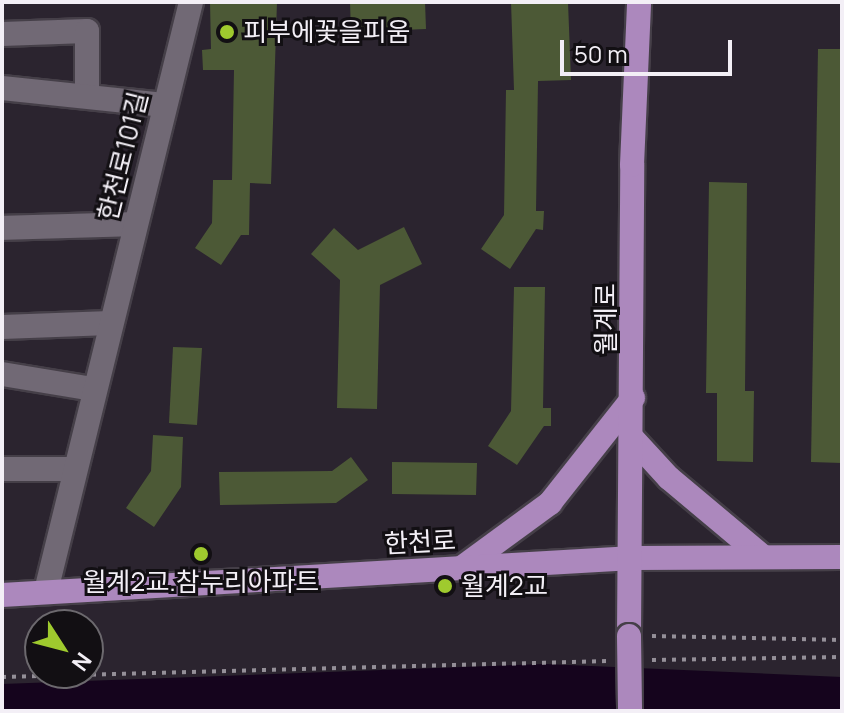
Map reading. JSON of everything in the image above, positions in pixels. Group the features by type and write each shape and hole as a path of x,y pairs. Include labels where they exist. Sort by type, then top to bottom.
{"main road":[{"name":"월계로","path":"630,711 634,440 632,165 639,2"},
{"path":"460,568 550,503 633,398"},
{"path":"634,440 669,478 763,557"},
{"name":"한천로","path":"2,595 633,558 842,557"}],"street":[{"name":"한천로101길","path":"46,591 93,389 191,2"},
{"path":"2,34 87,31 87,94"},
{"path":"2,88 87,94 164,105"},
{"path":"2,228 135,224"},
{"path":"2,327 110,323"},
{"path":"2,374 93,389"},
{"path":"2,469 74,469"}],"path":[{"path":"629,636 842,640"},
{"path":"649,660 842,657"},
{"path":"2,677 617,661"}],"shaded area":[{"path":"545,664 842,677 842,709 2,711 2,684 24,683 24,689 104,689 104,680"}],"building":[{"path":"210,2 277,2 271,184 250,183 249,235 241,235 221,265 195,248 212,223 213,180 232,180 234,70 203,70 202,50 211,49"},
{"path":"350,2 425,2 426,29 351,32"},
{"path":"511,2 568,2 571,80 538,81 536,211 544,211 543,230 536,229 510,269 481,249 504,215 506,90 514,90"},
{"path":"818,49 842,49 842,463 811,462"},
{"path":"709,182 747,183 745,391 754,391 753,462 717,461 717,393 706,393"},
{"path":"404,227 422,264 380,285 377,409 337,408 340,280 311,254 334,228 358,250"},
{"path":"514,287 545,287 543,408 551,408 551,426 544,426 517,465 488,446 511,411"},
{"path":"173,347 202,348 197,425 169,423"},
{"path":"153,435 183,437 181,487 154,527 126,508 151,471"},
{"path":"351,457 368,480 336,503 220,505 219,472 332,471"},
{"path":"392,462 477,463 476,495 392,494"}],"place":[{"name":"피부에꽃을피움","path":"227,32"},
{"name":"월계2교.참누리아파트","path":"201,554"},
{"name":"월계2교","path":"445,586"}]}
